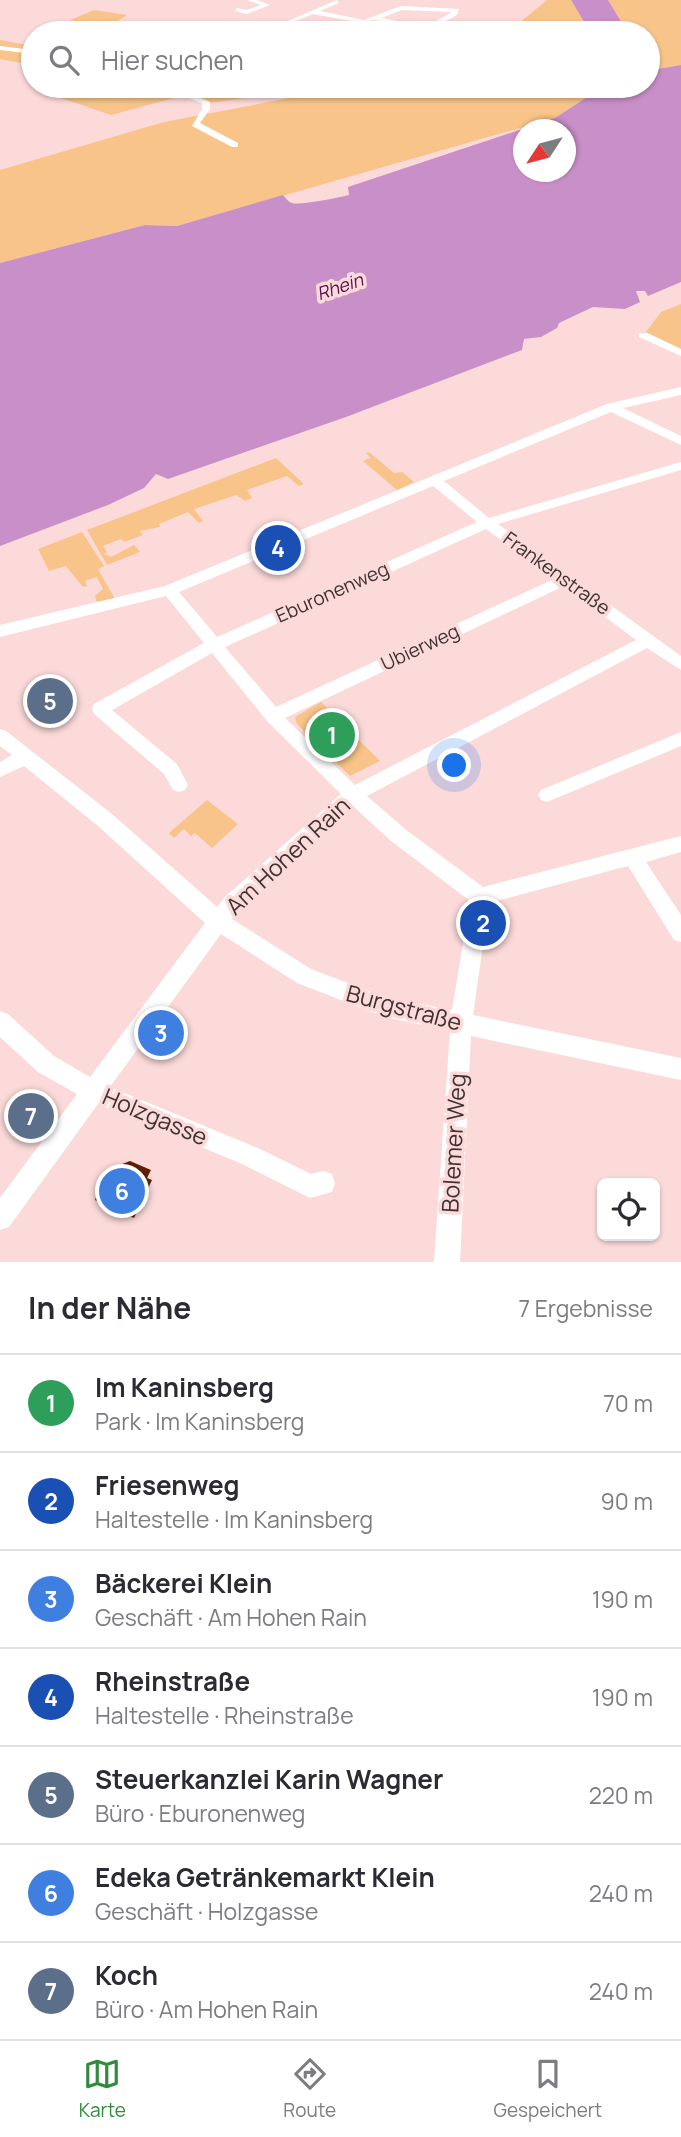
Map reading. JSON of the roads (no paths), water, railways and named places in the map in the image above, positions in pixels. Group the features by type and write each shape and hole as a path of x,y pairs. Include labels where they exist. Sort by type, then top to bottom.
{"street":[{"path":"237,10 247,12 267,5 250,0"},
{"path":"442,21 455,14 454,0"},
{"path":"321,1 340,1"},
{"path":"291,21 340,1"},
{"path":"369,20 401,8 454,10"},
{"path":"313,12 376,21"},
{"path":"0,48 21,51"},
{"path":"193,98 208,105 195,124 235,145"},
{"path":"643,335 681,353"},
{"path":"0,631 169,590 611,407 681,391"},
{"path":"611,407 681,441"},
{"name":"Eburonenweg","path":"179,785 170,769 100,709 214,645 487,523 681,466"},
{"name":"Frankenstraße","path":"434,480 487,523 681,664"},
{"name":"Ubierweg","path":"274,716 566,579"},
{"path":"169,590 274,716 353,795 398,835 430,856 458,883 480,897 681,844"},
{"name":"Am Hohen Rain","path":"0,1219 232,903 353,795 649,640"},
{"name":"Burgstraße","path":"0,736 105,820 219,922 292,969 347,994 385,1007 681,1069"},
{"path":"547,795 681,739"},
{"path":"0,770 25,757"},
{"path":"633,858 681,933"},
{"name":"Bolemer Weg","path":"447,1262 461,1024 480,897"},
{"name":"Holzgasse","path":"0,1022 46,1064 93,1091 250,1156 310,1186 323,1183"}],"water":[{"path":"571,0 608,0 621,21 584,21"},
{"name":"Rhein","path":"681,65 681,282 648,296 645,291 636,291 640,302 625,309 593,307 559,323 557,328 541,337 524,339 522,350 346,417 168,479 156,474 144,488 108,505 0,546 0,263 145,225 177,226 283,195 289,202 296,204 349,195 348,187 513,132 513,182 576,182 576,119 552,119 586,98 660,98 660,69"}],"place":[{"name":"Rheinstraße","path":"278,548"},
{"name":"Steuerkanzlei Karin Wagner","path":"50,701"},
{"name":"Im Kaninsberg","path":"332,735"},
{"name":"Friesenweg","path":"483,923"},
{"name":"Bäckerei Klein","path":"161,1033"},
{"name":"Koch","path":"31,1116"},
{"name":"Edeka Getränkemarkt Klein","path":"122,1191"}]}
